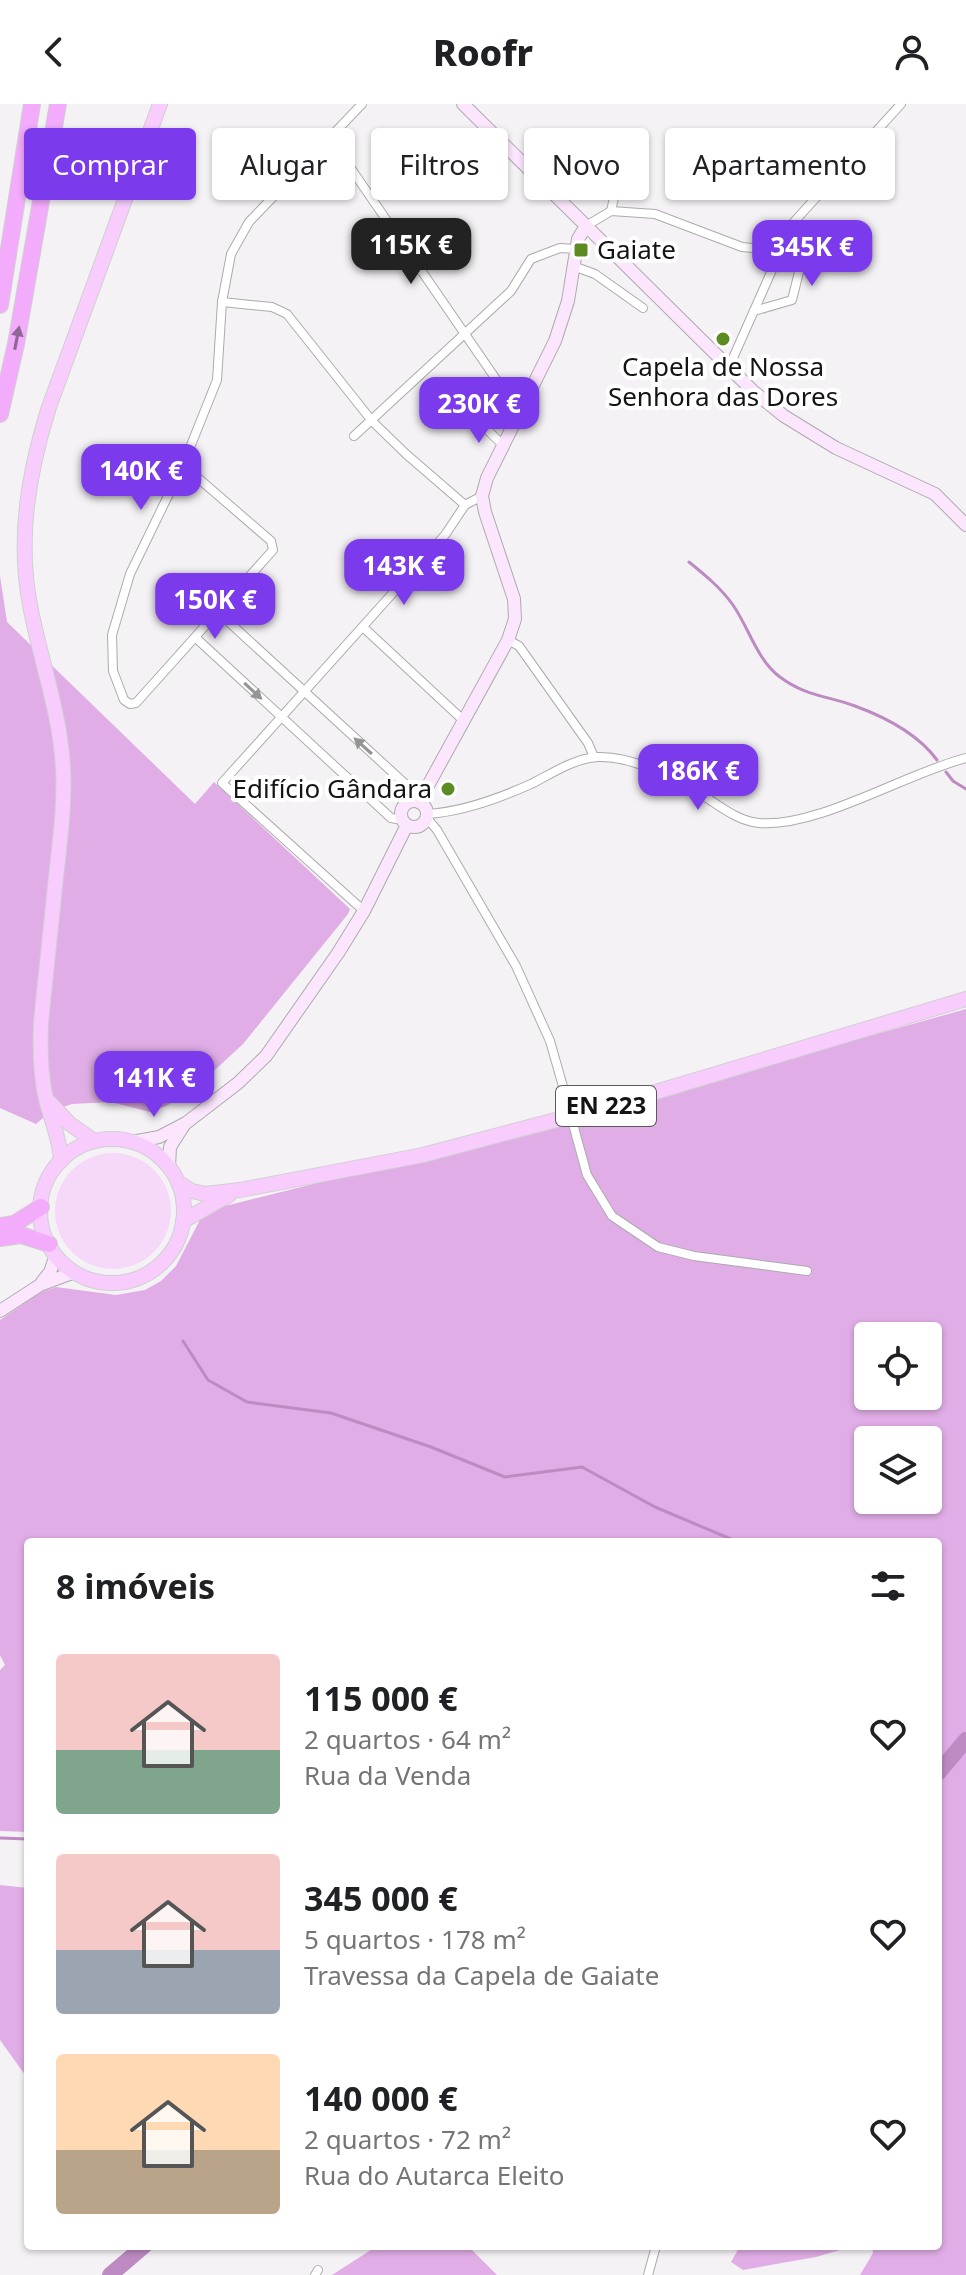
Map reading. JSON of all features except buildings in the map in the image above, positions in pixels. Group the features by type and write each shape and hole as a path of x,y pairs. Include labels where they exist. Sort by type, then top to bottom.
{"highway":[{"path":"0,305 32,104"},
{"path":"0,414 16,344 58,104"},
{"path":"0,1226 14,1224 41,1207"},
{"path":"0,1238 21,1235 52,1249"}],"main road":[{"path":"61,1161 57,1133 46,1099 40,1054 63,807 63,765 57,722 27,585 27,500 49,407 160,104"},
{"path":"463,104 729,367 784,416 836,448 935,494 966,525"},
{"path":"417,802 508,640 515,619 514,599 482,496 487,478 563,320 576,249 586,226"},
{"path":"132,1142 152,1151 169,1167 179,1183 183,1221 175,1246 149,1273 125,1282 99,1281 75,1272 52,1249 41,1220 47,1182 61,1161 94,1141 132,1142 159,1137 186,1123 238,1083 266,1056 364,911 405,822 402,809 407,803 417,802 425,807 426,816 418,826 405,822"},
{"name":"EN 223","path":"179,1183 205,1194 240,1190 423,1155 609,1106 966,999"},
{"path":"46,1099 70,1124 94,1141"},
{"path":"169,1167 170,1147 186,1123"},
{"name":"EN 223","path":"183,1221 240,1190"},
{"path":"40,1285 50,1272 52,1249"},
{"path":"0,1311 40,1285 75,1272"}],"street":[{"path":"338,128 362,104"},
{"path":"729,367 782,239 901,104"},
{"path":"355,174 520,414"},
{"path":"183,465 274,546 219,613 136,703 130,704 124,700 113,671 112,635 130,574 183,465 217,380 222,302 231,254 249,222 270,200"},
{"path":"611,211 613,200"},
{"path":"586,226 611,211 655,214 742,247 779,250 799,258 792,300 754,311"},
{"path":"354,436 511,291 531,259 560,248 576,249"},
{"path":"573,266 595,274 643,308"},
{"path":"222,302 272,307 287,314 372,421 465,505"},
{"path":"476,419 504,446"},
{"path":"364,911 222,783 364,628 445,535 465,505 482,496"},
{"path":"219,613 414,792 417,802"},
{"path":"364,628 463,720"},
{"path":"196,638 391,818 405,822"},
{"path":"508,640 519,646 588,743 594,757"},
{"path":"807,1271 694,1256 658,1247 612,1216 587,1175 550,1041 516,966 426,816 516,791 594,757 610,757 679,781 739,818 757,823 781,822 829,809 966,758"},
{"path":"648,2275 655,2250"}],"shaded area":[{"path":"0,576 7,622 195,804 214,782 350,909 243,1044 168,1105 150,1112 111,1102 72,1104 51,1111 36,1124 0,1108"},
{"path":"966,1009 966,2275 860,2275 873,2250 942,2250 942,1538 24,1538 24,1832 0,1831 0,1670 5,1665 0,1655 0,1320 41,1292 56,1287 116,1295 145,1290 161,1281 176,1266 202,1216 221,1207 566,1121"},
{"path":"113,1153 135,1157 154,1170 167,1189 171,1211 167,1233 154,1252 135,1265 113,1269 91,1265 72,1252 59,1233 55,1211 59,1189 72,1170 91,1157"},
{"path":"0,1885 24,1888 24,2073 0,2040"},
{"path":"371,2250 472,2250 497,2275 332,2275"},
{"path":"738,2250 840,2250 743,2270 731,2262"}],"waterway":[{"path":"689,562 728,599 759,653 780,677 808,692 855,706 889,721 911,734 937,760"},
{"path":"946,772 966,789"},
{"path":"183,1341 208,1380 247,1402 331,1413 431,1447 505,1477 582,1467 655,1507 729,1538"},
{"path":"942,1768 966,1740"},
{"path":"0,1838 24,1839"},
{"path":"110,2275 139,2250"}],"place":[{"name":"Gaiate","path":"581,250"},
{"name":"Capela de Nossa Senhora das Dores","path":"723,339"},
{"name":"Edifício Gândara","path":"448,789"}]}
